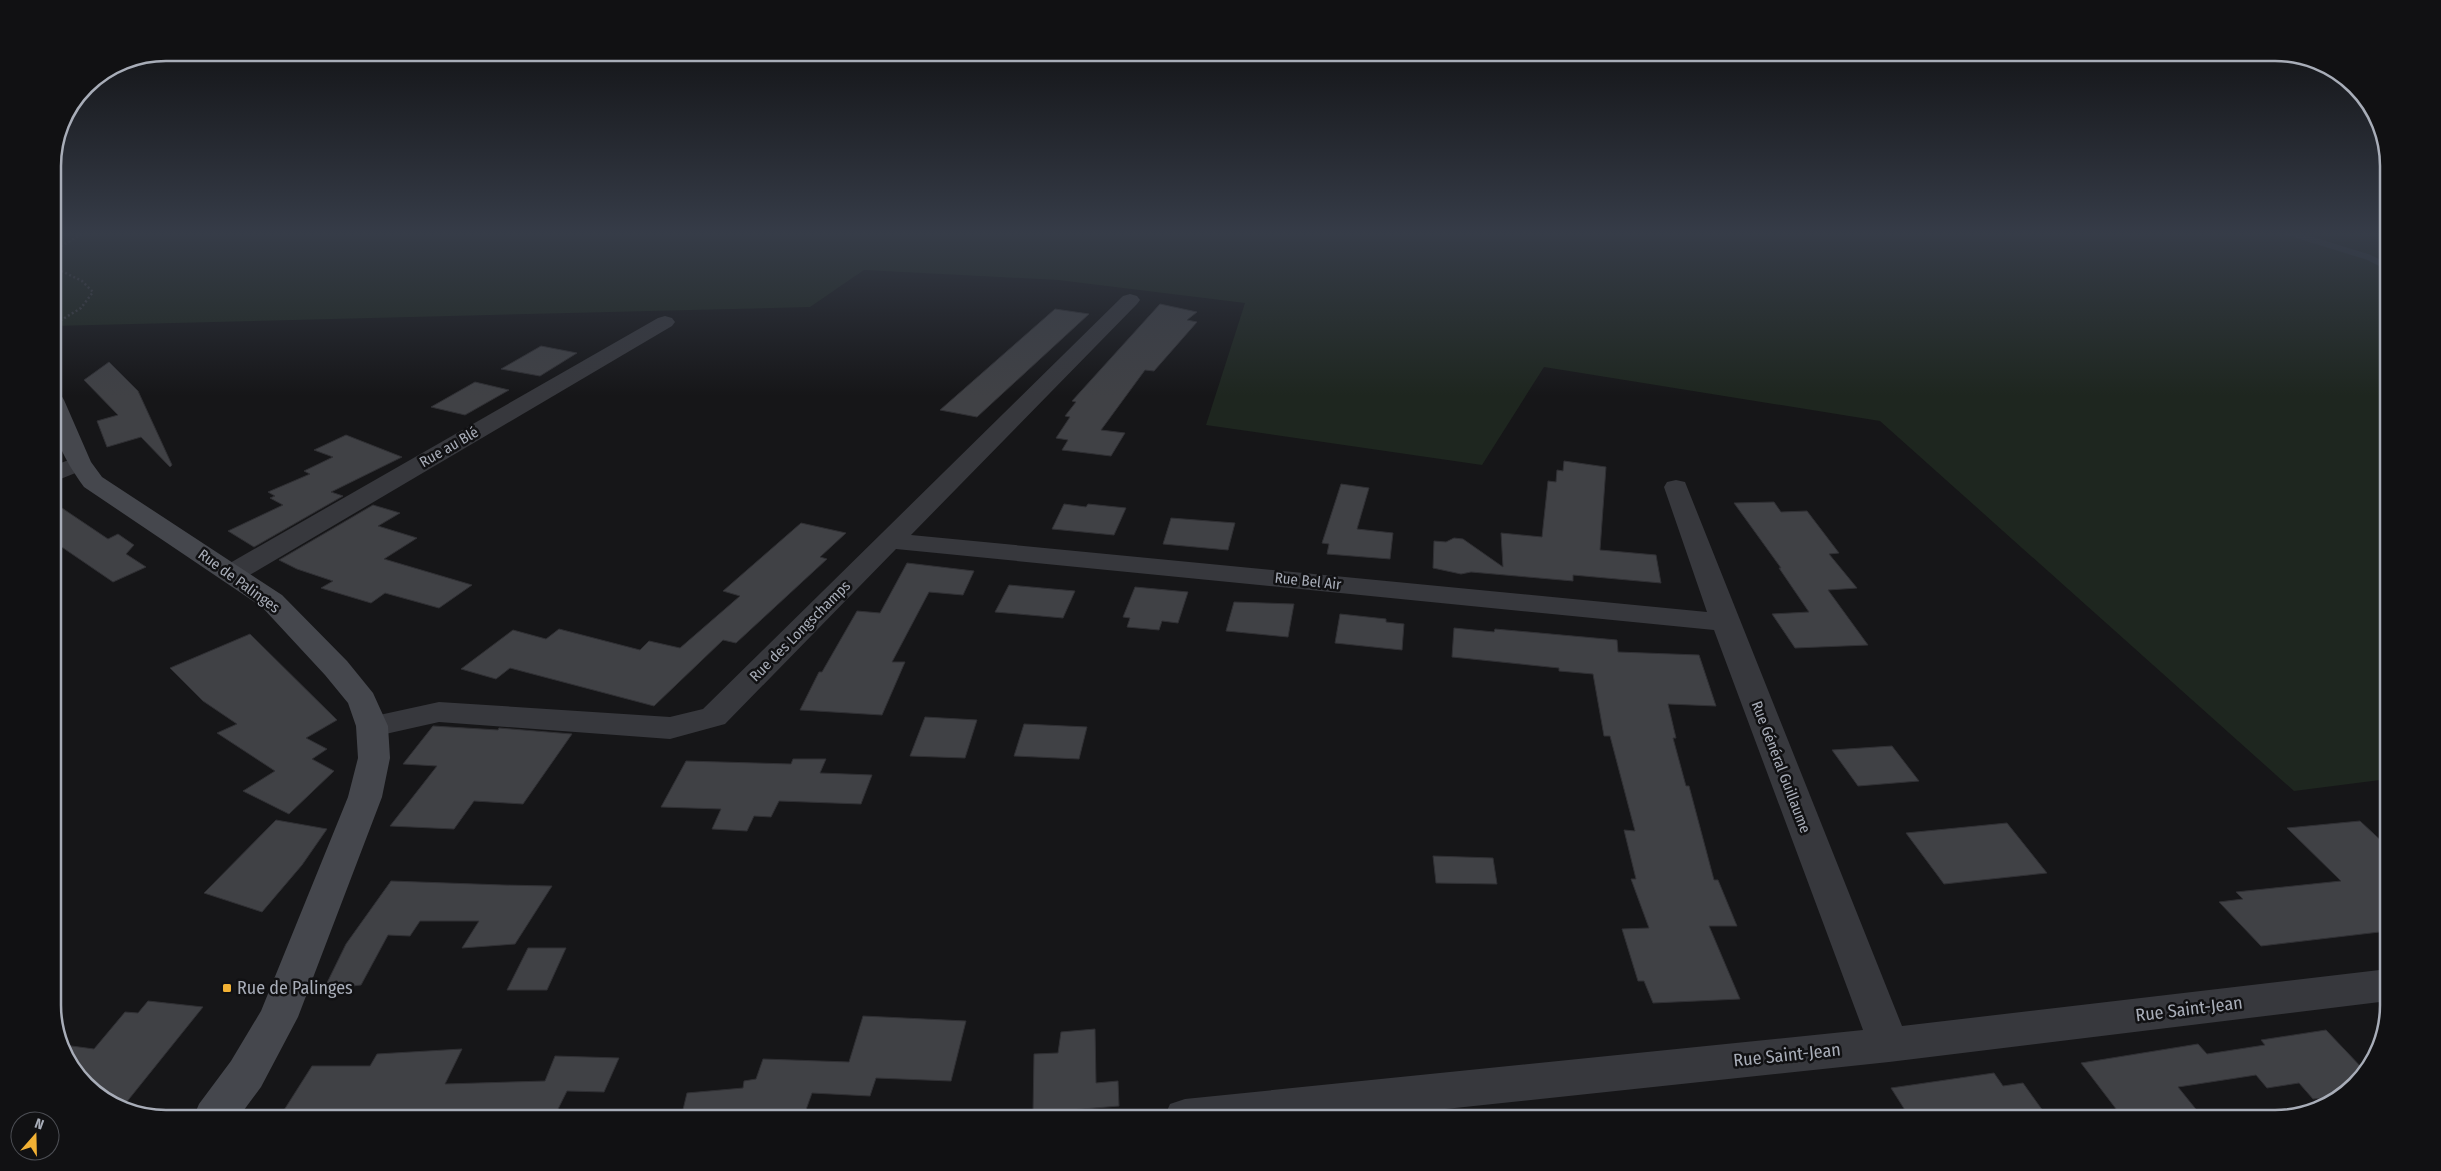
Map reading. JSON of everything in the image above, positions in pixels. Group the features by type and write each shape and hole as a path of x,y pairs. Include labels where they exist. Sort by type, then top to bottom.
{"main road":[{"name":"Rue de Palinges","path":"61,442 66,469 93,482 125,505 233,573 272,601 336,668 362,700 372,726 374,758 365,797 278,1017 246,1074 220,1110"}],"street":[{"name":"Rue des Longschamps","path":"372,726 439,712 670,728 714,717 1130,300"},
{"name":"Rue au Blé","path":"233,573 665,322"},
{"name":"Rue Général Guillaume","path":"1676,487 1725,622 1888,1045"},
{"name":"Rue Bel Air","path":"890,540 1725,622"},
{"name":"Rue Saint-Jean","path":"1262,1110 1888,1045 2380,986"}],"path":[{"path":"61,320 81,308 93,292 88,287"}],"shaded area":[{"path":"61,287 840,287 810,307 61,326"},
{"path":"1112,287 2380,287 2380,780 2294,791 1880,421 1544,367 1482,465 1206,425 1245,303"}],"building":[{"path":"1160,304 1197,312 1187,320 1197,322 1154,371 1145,370 1101,430 1125,433 1111,456 1062,450 1068,440 1056,438 1070,417 1065,416 1076,402 1072,401"},
{"path":"1055,309 1089,314 977,417 940,410"},
{"path":"541,346 577,353 540,376 501,369"},
{"path":"109,362 138,391 172,465 170,467 141,437 107,447 97,421 118,415 84,380"},
{"path":"475,382 509,390 465,415 431,407"},
{"path":"346,435 402,457 331,492 343,496 254,547 228,531 283,505 270,498 275,496 268,492 310,474 304,471 333,457 314,450"},
{"path":"1564,461 1606,467 1600,550 1656,555 1661,583 1573,575 1573,581 1471,572 1461,574 1433,568 1434,541 1446,542 1454,538 1463,539 1503,567 1501,533 1542,537 1548,481 1556,482 1557,470 1563,471"},
{"path":"1341,484 1369,488 1357,529 1393,533 1390,559 1327,554 1329,544 1322,543"},
{"path":"1774,502 1781,512 1807,511 1839,553 1829,554 1857,588 1828,590 1868,645 1795,648 1772,614 1809,612 1779,568 1781,568 1734,503"},
{"path":"1064,504 1086,507 1088,504 1126,508 1114,535 1052,529"},
{"path":"373,505 400,513 378,526 417,538 384,559 472,585 439,608 385,593 371,603 321,588 333,581 297,569 279,560"},
{"path":"61,507 108,539 118,534 134,545 126,554 146,567 113,582 61,546"},
{"path":"1171,518 1235,523 1228,550 1163,544"},
{"path":"801,523 846,533 820,557 827,559 736,643 723,640 654,706 510,668 496,679 461,669 513,630 546,639 559,629 640,650 649,641 680,648 740,596 723,591"},
{"path":"907,563 974,571 963,595 929,592 892,662 905,662 882,715 800,710 819,672 822,672 857,611 880,613"},
{"path":"1009,585 1075,591 1063,618 995,612"},
{"path":"1135,587 1188,592 1178,623 1162,621 1159,630 1127,627 1130,618 1123,617"},
{"path":"1234,602 1294,604 1288,637 1226,631"},
{"path":"1340,614 1386,619 1386,622 1404,624 1402,650 1335,643"},
{"path":"1454,628 1494,632 1495,629 1617,640 1618,652 1699,655 1716,706 1668,704 1676,738 1673,738 1686,786 1689,786 1714,880 1718,880 1737,926 1709,926 1740,999 1653,1003 1644,981 1638,981 1622,929 1649,928 1631,879 1636,879 1624,830 1635,831 1610,736 1604,736 1593,674 1559,671 1559,668 1452,657"},
{"path":"250,634 337,720 306,738 327,749 312,759 334,771 289,814 243,791 275,771 217,733 237,724 203,701 170,668"},
{"path":"925,717 977,720 965,758 910,756"},
{"path":"1024,724 1087,727 1079,759 1014,756"},
{"path":"433,726 498,730 499,728 572,734 523,804 474,801 454,829 390,826 437,766 403,764"},
{"path":"1892,746 1919,781 1858,786 1832,750"},
{"path":"793,759 826,759 820,773 872,775 861,804 779,801 771,817 754,816 747,831 712,829 721,809 661,807 686,761 791,764"},
{"path":"276,820 327,829 302,865 262,912 204,893"},
{"path":"2360,821 2380,840 2380,932 2261,946 2219,902 2243,899 2236,892 2341,881 2287,828"},
{"path":"2007,823 2047,873 1944,884 1906,833"},
{"path":"1433,856 1493,858 1497,884 1436,883"},
{"path":"391,881 552,886 515,944 462,948 479,921 420,921 410,936 388,935 361,985 324,989 346,944"},
{"path":"528,948 566,948 547,990 507,990"},
{"path":"148,1001 203,1007 126,1102 97,1084 79,1063 70,1046 94,1049 125,1012 138,1013"},
{"path":"863,1016 966,1021 951,1081 876,1078 870,1096 812,1093 806,1110 683,1110 687,1093 743,1088 744,1081 756,1079 763,1059 849,1062"},
{"path":"1095,1029 1096,1083 1118,1081 1119,1106 1070,1110 1033,1110 1034,1054 1058,1053 1061,1032"},
{"path":"2326,1030 2360,1066 2344,1084 2323,1098 2313,1099 2299,1083 2267,1088 2256,1075 2178,1087 2197,1110 2117,1110 2081,1063 2198,1044 2207,1054 2265,1045 2261,1040"},
{"path":"462,1049 445,1084 545,1081 555,1056 619,1058 604,1092 567,1091 558,1110 284,1110 312,1066 370,1066 377,1054"},
{"path":"1994,1073 2003,1086 2023,1083 2042,1110 1905,1110 1891,1088"}],"place":[{"name":"Rue de Palinges","path":"227,988"}]}
